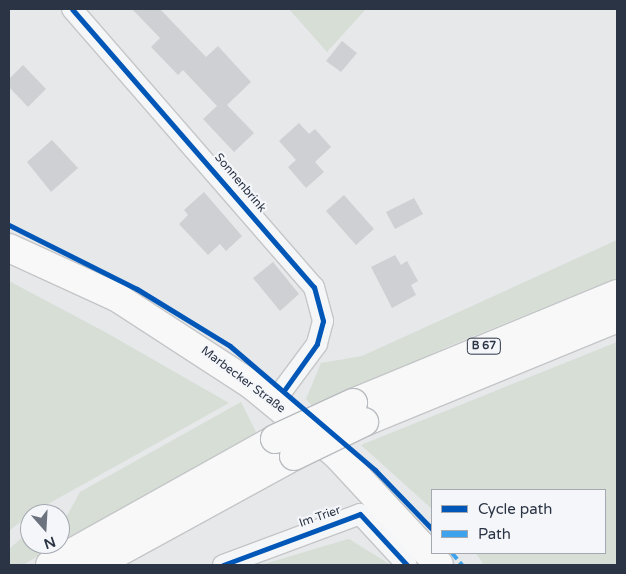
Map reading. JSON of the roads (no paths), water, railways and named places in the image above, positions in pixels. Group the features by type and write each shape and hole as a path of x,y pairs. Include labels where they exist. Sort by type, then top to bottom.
{"main road":[{"name":"Marbecker Straße","path":"9,248 147,315 274,402 336,454 439,565"},
{"name":"B 67","path":"50,565 359,412 617,294"},
{"name":"B 67","path":"359,412 617,318"},
{"name":"B 67","path":"95,565 284,448"}],"street":[{"name":"Sonnenbrink","path":"72,9 314,287 323,321 317,344 274,402"},
{"name":"Im Trier","path":"223,565 360,514 407,565"}]}
